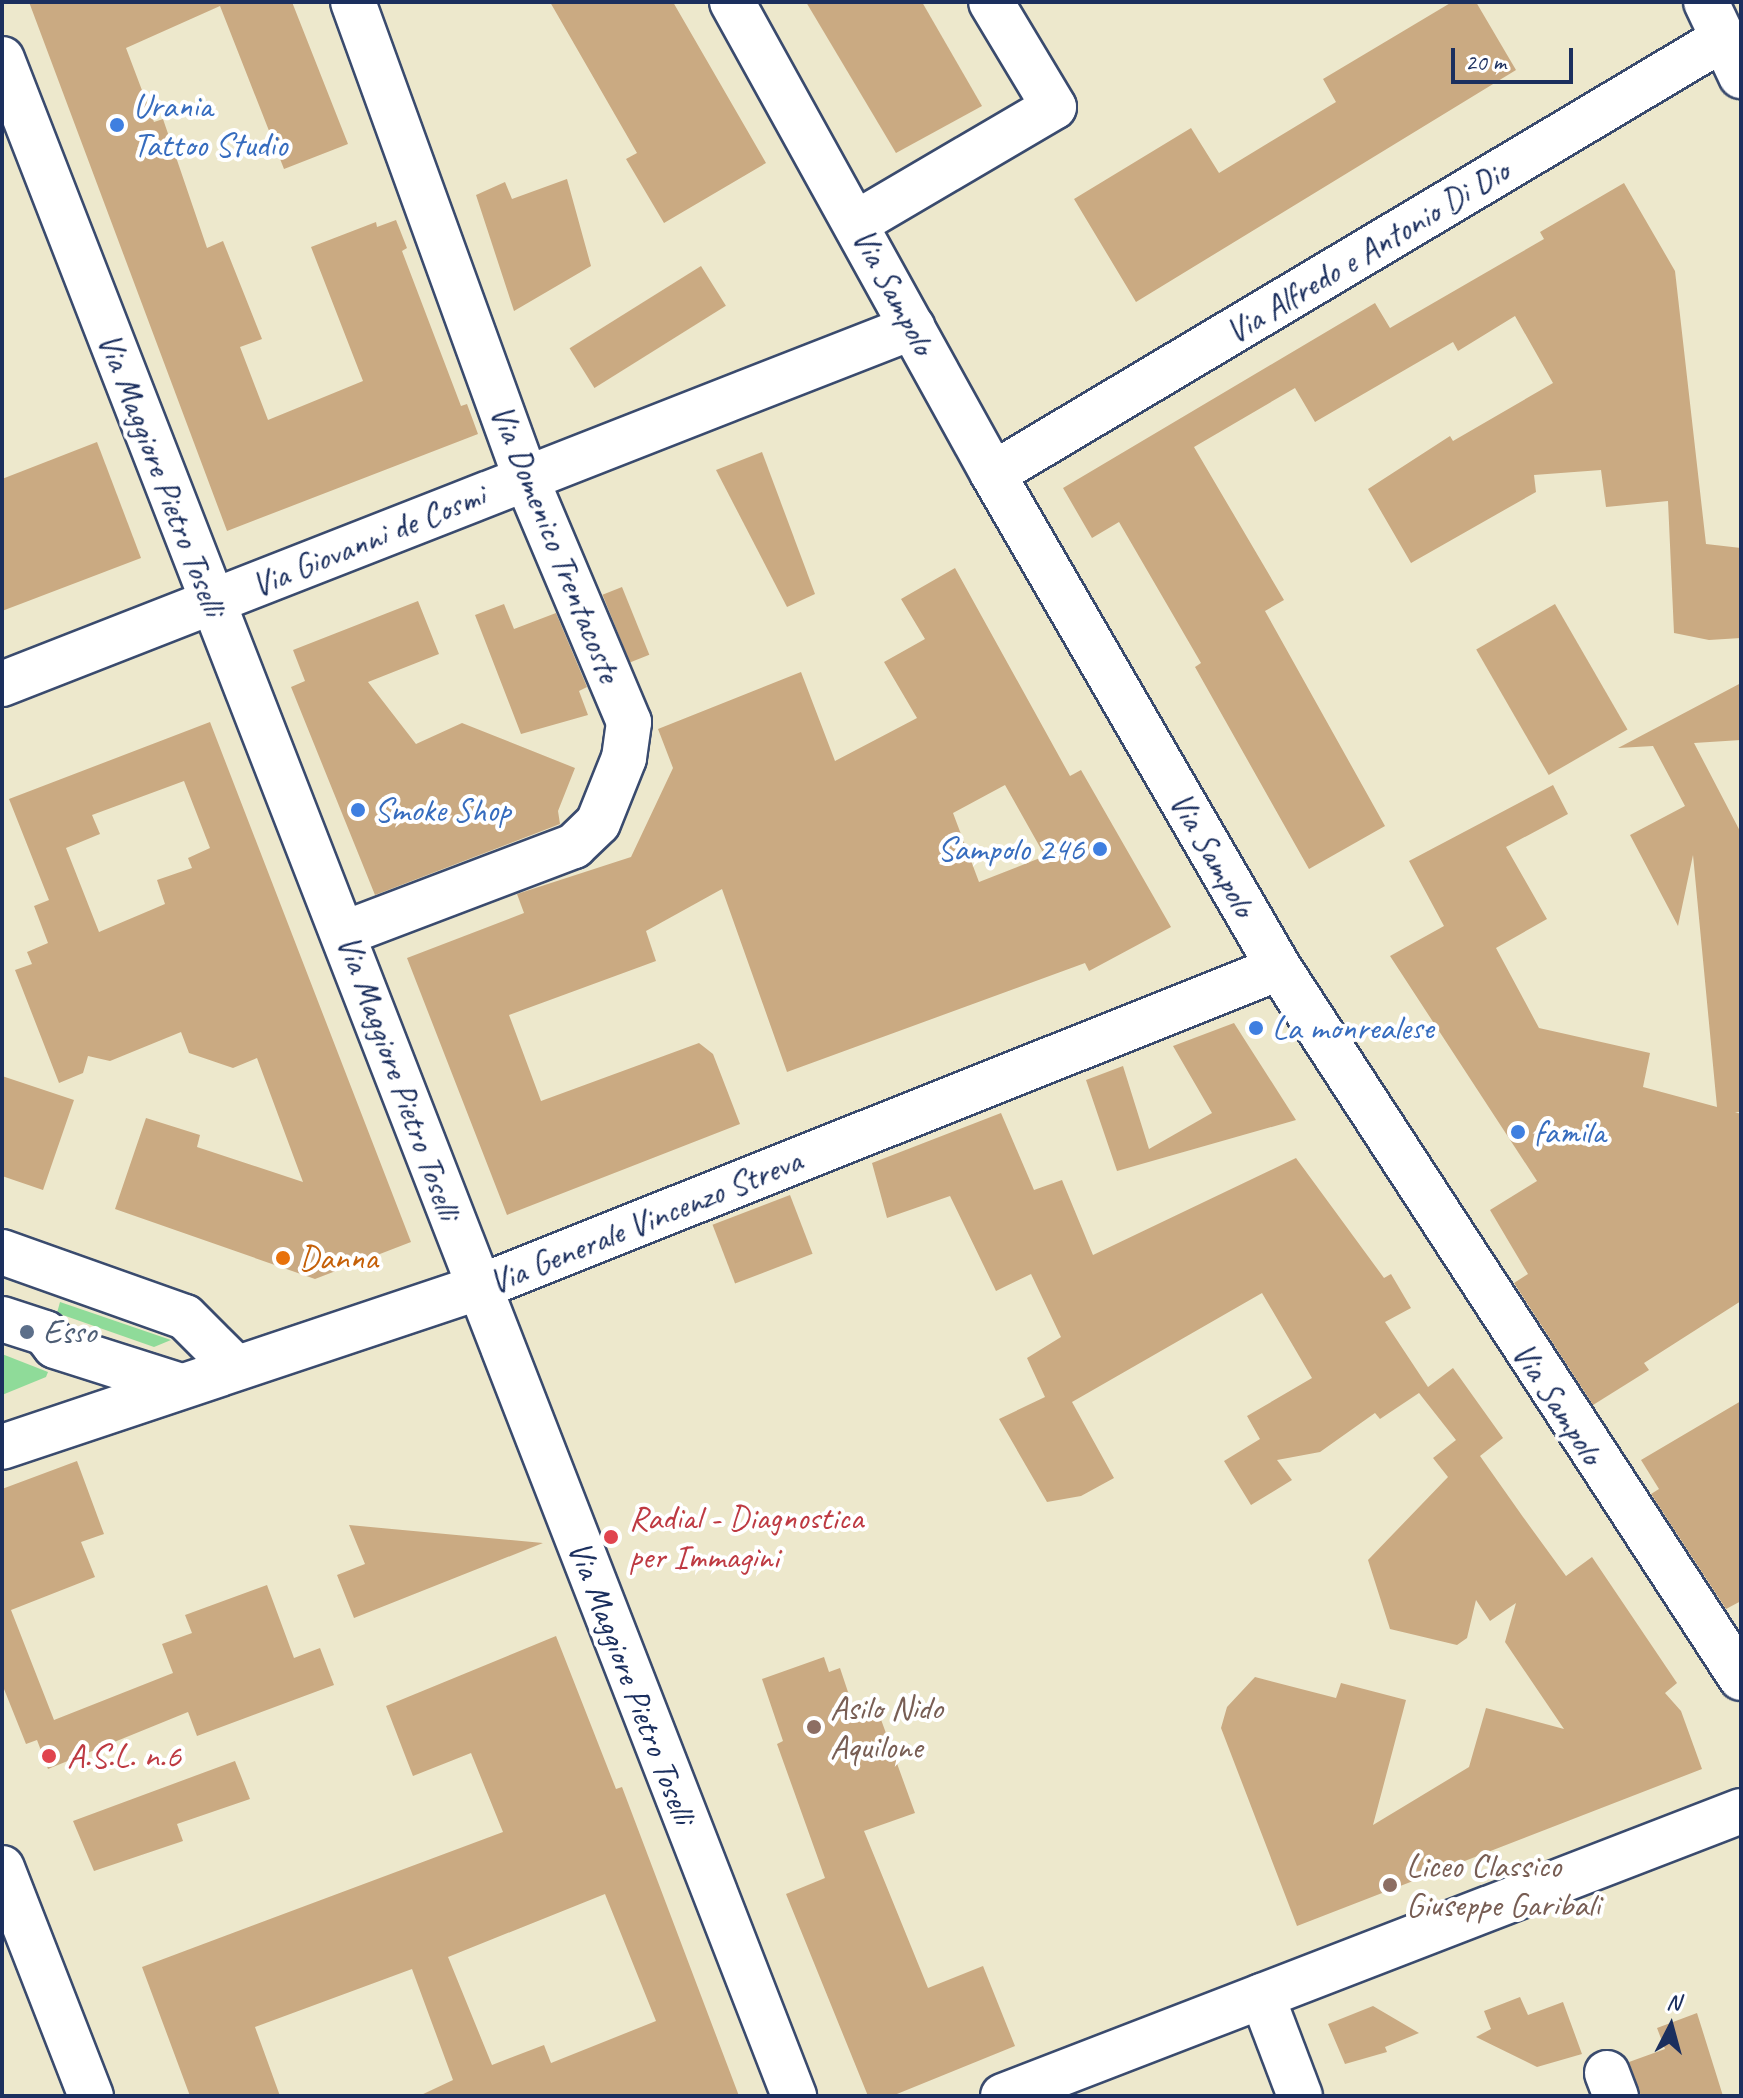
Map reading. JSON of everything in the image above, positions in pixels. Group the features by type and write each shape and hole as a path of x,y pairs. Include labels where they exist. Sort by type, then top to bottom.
{"street":[{"name":"Via Domenico Trentacoste","path":"345,933 574,846 598,823 624,758 629,722 525,476 353,2"},
{"name":"Via Sampolo","path":"732,2 858,222 913,327 1002,470 1279,968 1741,1678"},
{"path":"858,222 1054,107 991,2"},
{"name":"Via Alfredo e Antonio Di Dio","path":"1002,470 1724,38"},
{"name":"Via Maggiore Pietro Toselli","path":"2,59 211,604 345,933 477,1288 794,2096"},
{"name":"Via Giovanni de Cosmi","path":"2,684 211,604 525,476 913,327"},
{"name":"Via Generale Vincenzo Streva","path":"2,1447 477,1288 1279,968"},
{"path":"2,1252 185,1317 236,1368"},
{"path":"2,1319 45,1333 55,1346"},
{"path":"2,1337 40,1349 55,1346 181,1386"},
{"path":"1003,2096 1741,1811"},
{"path":"2,1868 19,1964 91,2096"},
{"path":"2,1920 71,2096"},
{"path":"1262,1996 1300,2096"}],"green space":[{"path":"60,1302 171,1340 154,1347 57,1313"},
{"path":"2,1354 48,1372 46,1377 2,1395"}],"building":[{"path":"29,2 292,2 348,144 284,169 220,6 126,48 154,122 163,119 207,248 223,241 262,339 240,347 268,420 363,381 311,247 376,222 377,227 396,220 407,248 402,251 461,406 467,404 478,434 227,531"},
{"path":"550,2 673,2 766,163 664,223 626,159 637,153"},
{"path":"806,2 922,2 982,106 896,153"},
{"path":"1452,2 1476,2 1516,70 1136,302 1074,199 1191,128 1219,173 1336,102 1323,79"},
{"path":"567,179 591,266 514,311 476,195 505,182 512,199"},
{"path":"1624,183 1675,271 1706,544 1741,548 1741,638 1709,640 1674,633 1668,501 1606,507 1601,470 1534,475 1536,492 1411,563 1368,489 1450,436 1453,441 1553,383 1515,316 1458,351 1453,342 1315,422 1295,388 1194,447 1284,600 1265,611 1385,826 1309,869 1195,667 1201,663 1119,522 1092,538 1063,488 1375,303 1390,328 1544,239 1540,232"},
{"path":"701,266 726,306 594,388 570,348"},
{"path":"97,442 141,558 2,611 2,479"},
{"path":"762,452 815,594 787,607 716,470"},
{"path":"955,568 1070,776 1081,770 1171,927 1089,971 1085,963 787,1072 722,889 646,931 656,961 509,1015 541,1101 699,1043 713,1054 740,1124 507,1215 407,958 524,913 517,894 631,857 673,768 658,729 801,672 835,761 917,718 884,662 925,639 901,599","holes":["1005,785 1045,856 979,882 953,813"]},
{"path":"622,587 649,655 630,663 603,595"},
{"path":"418,601 439,654 368,682 416,744 462,723 575,768 558,811 560,824 375,895 291,687 305,681 293,650"},
{"path":"504,604 514,629 556,613 587,687 579,691 588,715 521,734 475,615"},
{"path":"1555,604 1628,730 1549,775 1476,650"},
{"path":"1741,683 1741,740 1694,743 1741,833 1741,1112 1735,1112 1741,1114 1741,1301 1644,1363 1649,1370 1593,1405 1514,1283 1528,1274 1490,1210 1537,1181 1390,956 1444,926 1409,861 1553,785 1568,814 1506,847 1547,919 1496,948 1539,1028 1650,1053 1643,1087 1717,1107 1693,855 1678,926 1630,835 1685,806 1653,746 1618,748"},
{"path":"210,722 411,1242 315,1279 115,1209 146,1118 200,1135 197,1147 303,1182 257,1058 233,1068 189,1053 181,1032 110,1061 88,1056 83,1073 59,1083 15,970 32,964 27,952 48,943 34,906 49,900 9,799","holes":["184,781 210,848 188,858 192,868 157,880 165,904 99,932 66,848 100,834 92,815"]},
{"path":"1234,1023 1296,1120 1117,1171 1086,1080 1123,1066 1149,1149 1212,1113 1173,1046"},
{"path":"2,1076 74,1100 43,1190 2,1176"},
{"path":"1001,1113 1034,1190 1062,1180 1093,1255 1296,1158 1384,1278 1391,1274 1411,1308 1385,1322 1428,1387 1453,1368 1503,1438 1480,1456 1523,1517 1566,1576 1592,1557 1677,1683 1665,1693 1681,1711 1702,1769 1297,1926 1221,1728 1227,1707 1255,1677 1336,1698 1341,1683 1406,1700 1373,1825 1469,1767 1486,1708 1564,1729 1505,1642 1516,1603 1490,1621 1476,1600 1467,1638 1457,1645 1390,1629 1368,1560 1448,1477 1433,1458 1456,1440 1419,1393 1380,1419 1375,1413 1320,1452 1277,1460 1292,1480 1251,1505 1224,1461 1260,1439 1247,1416 1312,1378 1262,1293 1072,1402 1114,1478 1081,1496 1047,1502 999,1419 1045,1397 1027,1358 1061,1337 1031,1274 996,1291 950,1196 887,1218 872,1163"},
{"path":"790,1195 813,1254 735,1284 713,1225"},
{"path":"1741,1401 1741,1601 1726,1609 1651,1494 1659,1489 1641,1460"},
{"path":"77,1461 104,1534 81,1542 95,1577 11,1610 54,1720 173,1673 162,1644 192,1633 185,1615 267,1585 294,1658 320,1648 334,1685 197,1736 188,1712 48,1769 37,1740 26,1744 2,1684 2,1489"},
{"path":"349,1525 543,1543 354,1618 337,1575 365,1564"},
{"path":"556,1636 616,1789 622,1787 739,2096 419,2096 453,2080 412,1969 255,2027 280,2096 190,2096 142,1967 503,1832 471,1753 413,1776 386,1706","holes":["605,1894 656,2021 551,2063 544,2045 492,2065 448,1957"]},
{"path":"824,1657 829,1672 840,1668 854,1710 875,1703 915,1813 864,1831 928,1988 983,1966 1015,2046 892,2096 868,2096 786,1894 825,1878 777,1744 783,1741 762,1679"},
{"path":"235,1761 250,1799 177,1824 183,1841 94,1871 73,1821"},
{"path":"1520,1997 1528,2015 1563,2002 1582,2054 1537,2067 1476,2037 1491,2029 1484,2011"},
{"path":"1373,2006 1419,2033 1385,2047 1387,2052 1345,2064 1328,2024"},
{"path":"1697,2013 1723,2096 1641,2096 1629,2062 1665,2049 1657,2028"}],"place":[{"name":"Urania Tattoo Studio","path":"117,125"},
{"name":"Smoke Shop","path":"358,810"},
{"name":"Sampolo 246","path":"1100,849"},
{"name":"La monrealese","path":"1256,1028"},
{"name":"famila","path":"1518,1132"},
{"name":"Danna","path":"283,1258"},
{"name":"Esso","path":"27,1332"},
{"name":"Radial - Diagnostica per Immagini","path":"611,1537"},
{"name":"Asilo Nido Aquilone","path":"814,1727"},
{"name":"A.S.L. n.6","path":"49,1756"},
{"name":"Liceo Classico Giuseppe Garibali","path":"1390,1885"}]}
